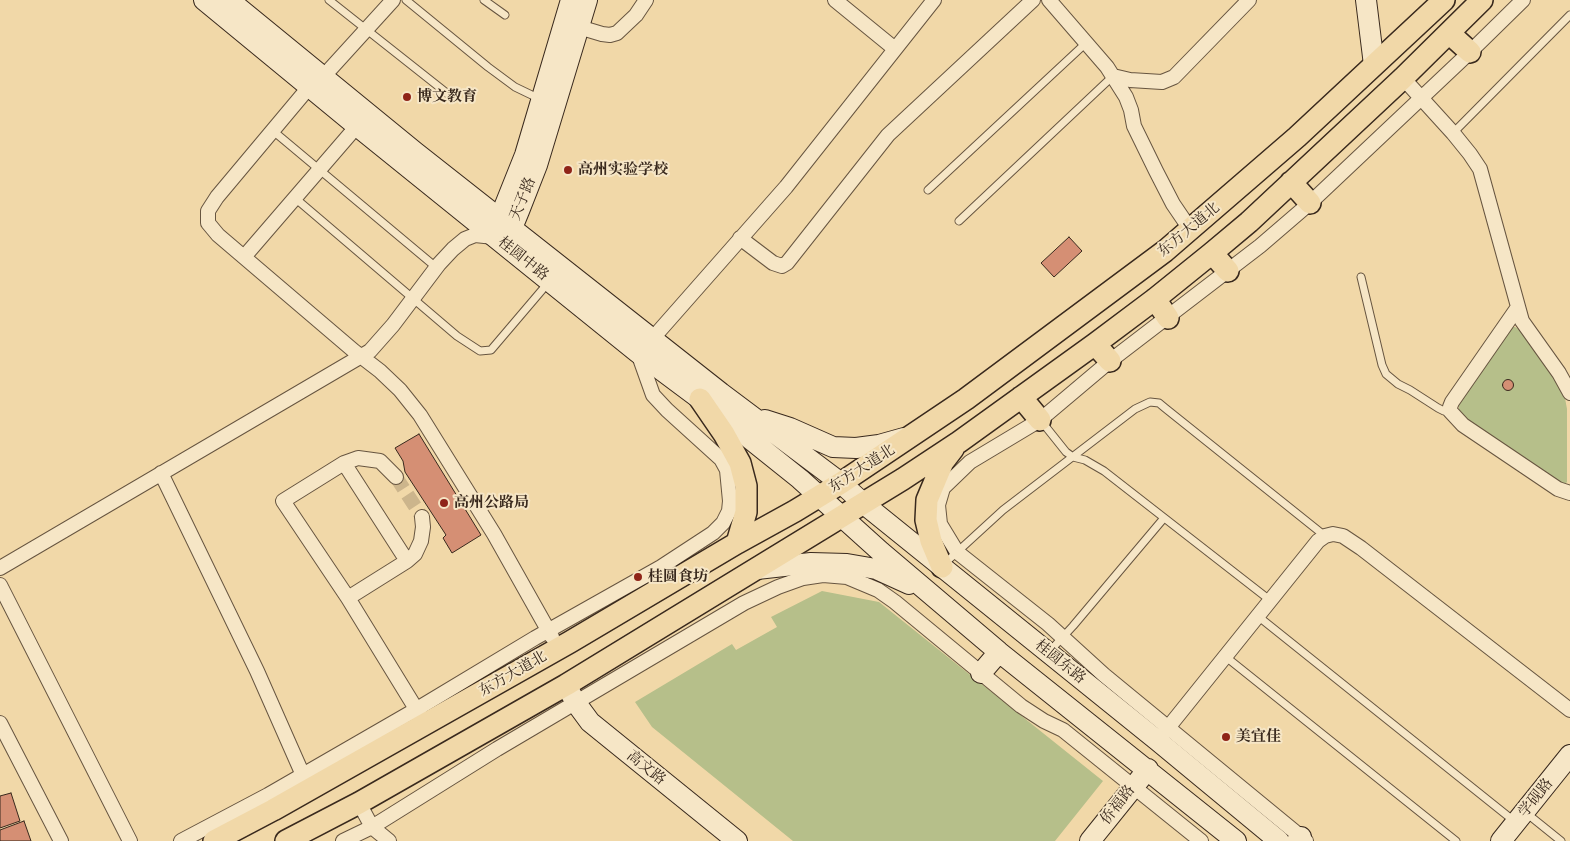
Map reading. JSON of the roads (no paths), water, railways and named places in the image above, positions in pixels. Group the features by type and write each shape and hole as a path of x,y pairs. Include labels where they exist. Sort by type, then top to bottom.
{"main road":[{"name":"桂圆中路","path":"204,0 415,152 502,228 550,281 820,496 842,517"},
{"name":"桂圆中路","path":"229,0 316,81 356,126 502,228 653,338 841,484"},
{"name":"天子路","path":"571,0 571,25"},
{"name":"天子路","path":"502,228 537,165 548,102 571,25 587,0"},
{"path":"1366,0 1374,65"},
{"name":"东方大道北","path":"214,841 306,782 421,716 559,648 841,484 966,400 1149,263 1190,229 1297,137 1444,0"},
{"name":"东方大道北","path":"286,841 571,694 706,600 864,504 958,442 1162,294 1249,222 1404,78 1482,0"},
{"path":"1449,33 1470,52"},
{"path":"1291,182 1310,203"},
{"path":"1212,253 1228,271"},
{"path":"1149,263 1162,294 1168,318"},
{"path":"1095,344 1110,361"},
{"path":"1021,397 1040,420"},
{"path":"700,400 724,434 740,463 746,486 746,512 737,543"},
{"path":"751,416 790,428 833,447 856,448 878,445 913,435"},
{"path":"949,559 931,541 926,520 927,500 943,462 958,442"},
{"name":"桂圆东路","path":"841,484 864,504 949,559 1048,653 1163,734 1279,841"},
{"name":"桂圆东路","path":"842,517 999,652 1236,841"},
{"path":"757,569 811,563 847,564 876,569 932,595"},
{"path":"690,571 706,600"},
{"path":"981,673 999,652"},
{"name":"高文路","path":"571,694 590,722 737,841"},
{"name":"学砚路","path":"1501,841 1570,756"},
{"name":"侨福路","path":"1090,841 1148,769"}],"street":[{"path":"393,0 367,30 272,129 217,197 207,216 208,223 211,228 244,257 400,390 420,415 494,534 547,631 559,648"},
{"path":"571,25 610,35 617,33 636,15 646,0"},
{"path":"835,0 894,50"},
{"path":"653,338 786,187 934,0"},
{"path":"740,238 773,263 782,266 787,263 888,135 1033,0"},
{"path":"1049,0 1107,67 1126,97 1134,126 1173,204 1190,229"},
{"path":"1112,76 1138,81 1162,82 1174,77 1249,0"},
{"path":"1301,840 1163,734 1063,637 1000,584 949,559 940,524 938,506 943,488 970,462 1040,420 1110,361 1228,271 1310,203 1470,52 1522,0"},
{"path":"1404,78 1470,154 1483,179 1520,315 1526,329 1559,373 1570,393"},
{"path":"244,257 356,126"},
{"path":"0,568 370,351 437,268 465,239 502,228"},
{"path":"1518,307 1452,402 1450,411 1463,425 1558,489 1570,493"},
{"path":"396,477 380,461 358,458 344,463 283,501 348,598 421,716 547,631 661,567 713,533 723,524 729,511 730,501 728,470 721,459 666,410 653,395 637,352"},
{"path":"344,463 407,561"},
{"path":"161,473 257,671 306,782 181,841"},
{"path":"348,598 415,554 421,541 422,517"},
{"path":"1163,734 1318,541 1325,536 1338,534 1356,544 1570,710"},
{"path":"343,841 372,827 571,694 744,603 803,578 823,575 847,578 878,590 1021,706 1044,721 1063,730 1201,841"},
{"path":"0,585 130,841"},
{"path":"0,723 61,841"},
{"path":"359,803 372,827 389,841"}],"lane":[{"path":"329,0 453,98"},
{"path":"406,0 515,87 548,102"},
{"path":"484,0 505,15"},
{"path":"636,15 638,0"},
{"path":"1453,133 1570,15"},
{"path":"928,190 1086,43"},
{"path":"959,222 1112,76"},
{"path":"272,129 437,268"},
{"path":"295,198 413,299 471,346 480,351 486,352 491,350 550,281"},
{"path":"1361,277 1382,365 1386,374 1398,384 1438,408 1450,411"},
{"path":"949,559 1003,510 1135,409 1143,404 1154,402 1165,408 1325,536"},
{"path":"1040,420 1073,457 1085,460 1104,471 1271,601"},
{"path":"1048,653 1164,518"},
{"path":"1258,617 1521,817 1560,841"},
{"path":"1226,657 1456,841"}],"tunnel":[{"path":"396,477 422,517"}],"place":[{"name":"博文教育","path":"407,97"},
{"name":"高州实验学校","path":"568,170"},
{"name":"高州公路局","path":"444,503"},
{"name":"桂圆食坊","path":"638,577"},
{"name":"美宜佳","path":"1226,737"}]}
